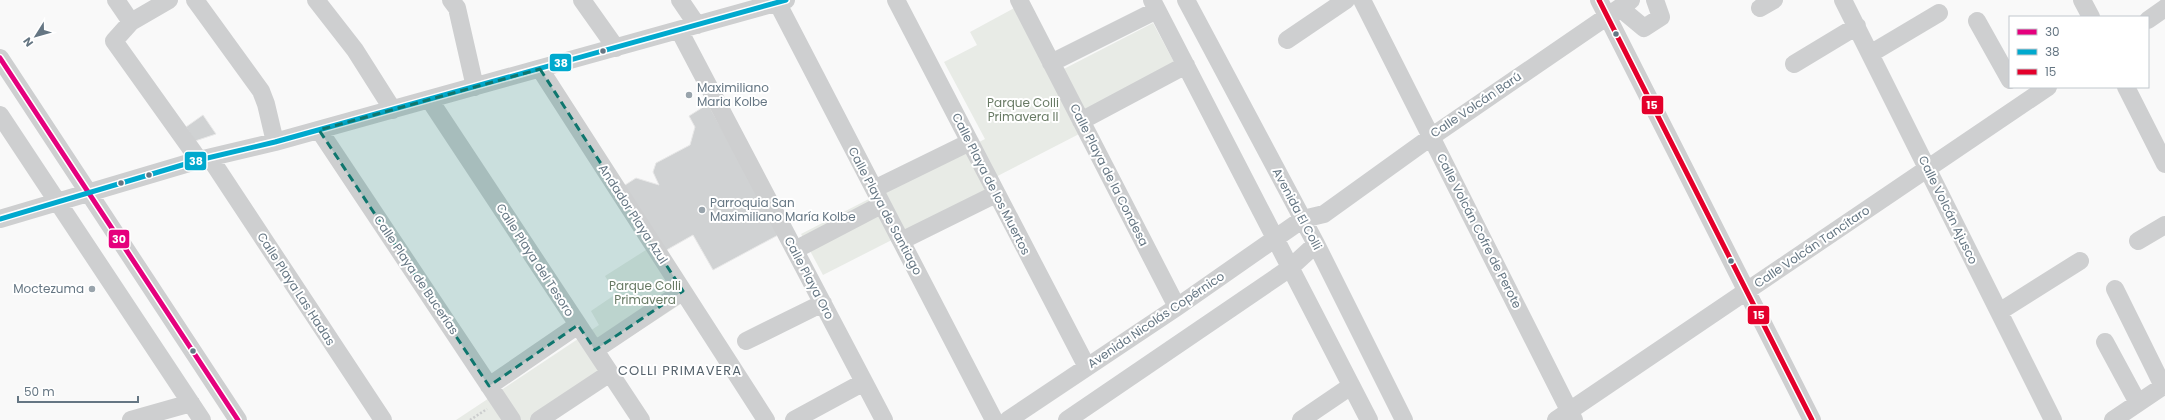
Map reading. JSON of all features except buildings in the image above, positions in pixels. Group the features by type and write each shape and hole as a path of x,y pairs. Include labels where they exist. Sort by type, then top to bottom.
{"street":[{"path":"116,0 131,22 168,0"},
{"path":"195,0 261,91 266,104 275,142"},
{"path":"316,0 355,50 393,110"},
{"path":"451,0 457,8 475,87"},
{"path":"582,0 616,48"},
{"path":"680,0 696,25"},
{"name":"Calle Playa de los Muertos","path":"896,0 1087,367"},
{"name":"Calle Playa de la Condesa","path":"1019,0 1177,307"},
{"name":"Avenida El Colli","path":"1186,0 1316,244 1404,420"},
{"path":"1287,40 1346,0"},
{"name":"Calle Volcán Cofre de Perote","path":"1362,0 1431,137 1566,417"},
{"path":"1599,0 1619,8 1644,28 1661,17 1655,0"},
{"name":"Calle Volcán Ajusco","path":"1843,0 2053,420"},
{"path":"2082,0 2090,16"},
{"path":"0,219 205,159 275,142 393,110 779,1"},
{"name":"Calle Playa de Santiago","path":"779,1 878,197 994,420"},
{"path":"1051,64 1155,5 1369,420"},
{"path":"1619,8 1747,291 1812,420"},
{"name":"Calle Volcán Barú","path":"1303,219 1324,214 1431,137 1619,8"},
{"path":"1870,54 1939,13"},
{"path":"1977,21 2009,78"},
{"name":"Calle Playa Las Hadas","path":"131,22 114,41 205,159 382,420"},
{"path":"1794,64 1856,26"},
{"name":"Calle Playa Oro","path":"679,30 884,420"},
{"path":"0,58 238,420"},
{"path":"1081,121 1186,65"},
{"name":"Andador Playa Azul","path":"540,69 766,420"},
{"path":"2015,88 2024,104"},
{"name":"Calle Volcán Tancítaro","path":"1566,417 1747,291 2047,88"},
{"path":"2127,88 2165,164"},
{"name":"Calle Playa del Tesoro","path":"429,99 641,420"},
{"path":"0,115 202,420"},
{"name":"Calle Playa de Bucerías","path":"319,130 512,420"},
{"path":"795,250 878,197 970,142"},
{"path":"901,241 996,194"},
{"path":"1067,420 1290,268 1316,244 1324,214"},
{"name":"Avenida Nicolás Copérnico","path":"1008,420 1177,307 1303,219"},
{"path":"2138,241 2165,225"},
{"path":"1999,312 2080,261"},
{"path":"2113,420 2164,386 2115,290"},
{"path":"595,350 683,291"},
{"path":"746,341 823,303"},
{"path":"489,386 578,325"},
{"path":"2105,342 2138,403"},
{"path":"539,420 610,373"},
{"path":"794,420 864,382"},
{"path":"1301,420 1352,386"},
{"path":"131,420 191,403"}],"highlighted area":[{"path":"540,69 683,291 595,350 578,325 489,386 319,130"}],"green space":[{"name":"Parque Colli Primavera II","path":"1018,6 1054,74 1153,23 1175,64 1083,132 984,183 988,191 823,275 801,234 985,139 944,62 977,45 970,32"},
{"name":"Parque Colli Primavera","path":"649,248 684,302 593,361 602,375 533,420 456,420 599,325 591,311 616,294 605,276"}],"transit line":[{"name":"38","path":"0,219 199,160 275,142 786,0"},
{"name":"15","path":"1599,0 1812,420"},
{"name":"30","path":"0,58 238,420"}],"place":[{"name":"Maximiliano Maria Kolbe","path":"689,95"},
{"name":"Parroquia San Maximiliano María Kolbe","path":"702,210"},
{"name":"Moctezuma","path":"92,289"}],"district":[{"name":"COLLI PRIMAVERA","path":"680,370"}]}
